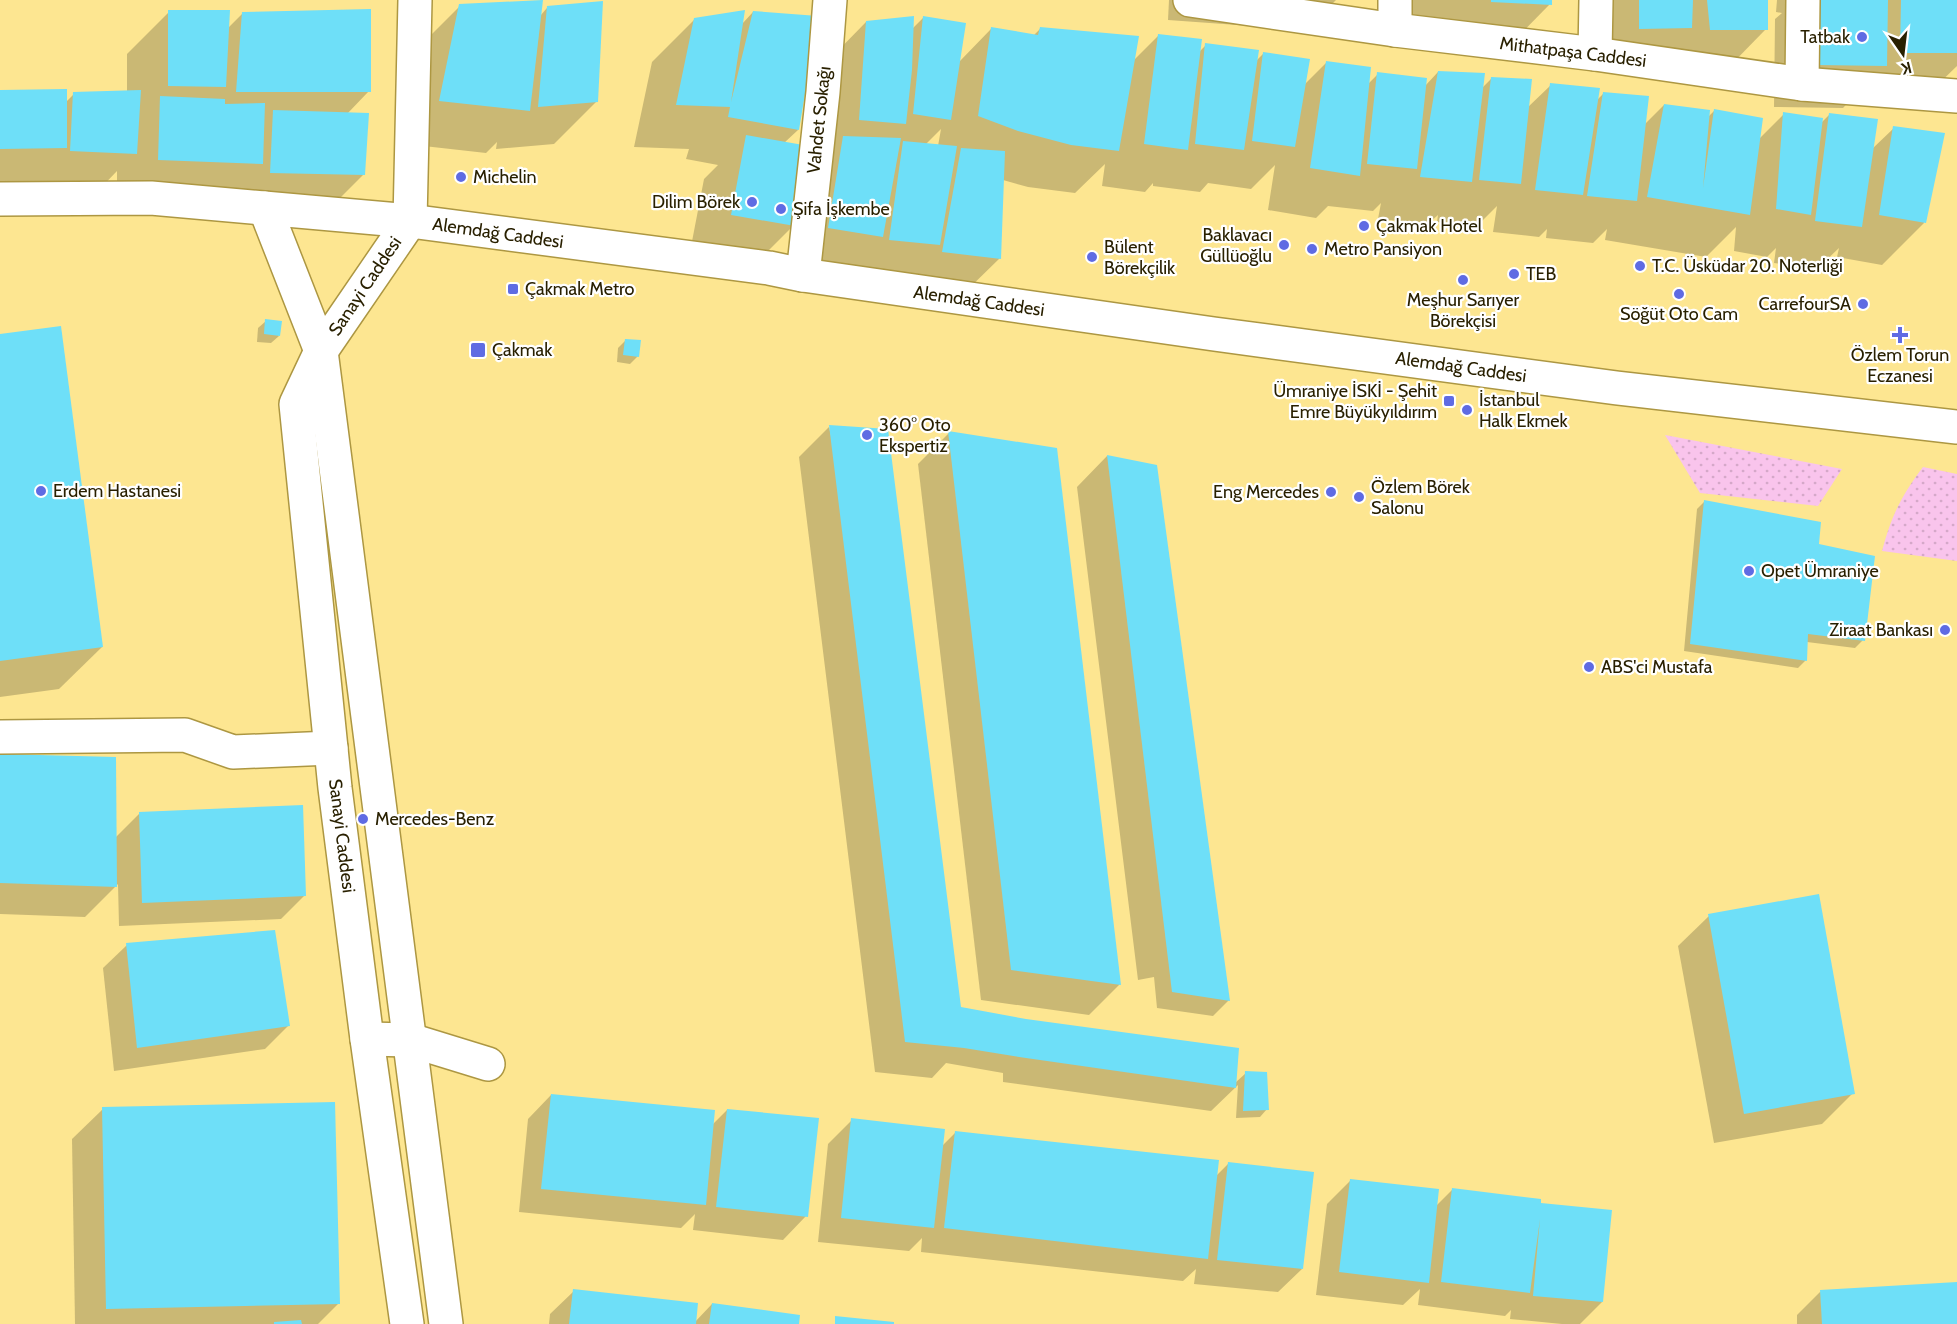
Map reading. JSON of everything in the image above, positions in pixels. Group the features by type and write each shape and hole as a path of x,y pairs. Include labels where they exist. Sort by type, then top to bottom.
{"street":[{"path":"410,221 415,0"},
{"name":"Vahdet Sokağı","path":"803,275 823,92 830,0"},
{"name":"Mithatpaşa Caddesi","path":"1190,0 1395,15 1594,54 1802,84 1957,96"},
{"path":"1594,54 1596,0"},
{"path":"1802,84 1803,0"},
{"name":"Alemdağ Caddesi","path":"0,199 151,198 410,221 769,268 803,275 1273,342 1617,388 1957,427"},
{"name":"Sanayi Caddesi","path":"265,208 321,351 446,1324"},
{"name":"Sanayi Caddesi","path":"407,1324 367,1039 331,748 296,404 321,351 410,221"},
{"path":"1923,423 1957,417"},
{"path":"0,737 186,735 233,752 331,748"},
{"path":"367,1039 410,1041 488,1064"}],"shaded area":[{"path":"1665,435 1842,469 1818,506 1700,493"},
{"path":"1923,467 1957,474 1957,561 1882,551 1898,507"}],"building":[{"path":"543,0 530,111 439,101 459,4"},
{"path":"1491,0 1552,0 1552,5 1491,2"},
{"path":"1639,0 1693,0 1692,28 1639,29"},
{"path":"1707,0 1768,0 1768,30 1710,30"},
{"path":"1817,0 1888,0 1887,66 1816,65"},
{"path":"1901,0 1957,0 1957,53 1900,53"},
{"path":"603,1 598,102 538,107 547,6"},
{"path":"371,9 371,92 236,92 242,12"},
{"path":"168,10 230,10 226,87 168,86"},
{"path":"745,10 731,102 753,11 818,16 799,130 728,117 730,107 676,105 694,18"},
{"path":"914,16 912,70 906,124 859,120 866,21"},
{"path":"923,16 966,23 951,120 913,114"},
{"path":"991,27 1038,35 1040,27 1139,36 1119,151 1071,145 1018,131 978,116"},
{"path":"1158,34 1202,39 1188,150 1144,144"},
{"path":"1205,43 1259,50 1244,150 1195,144"},
{"path":"1263,52 1310,59 1295,147 1252,141"},
{"path":"1326,61 1371,67 1360,176 1310,168"},
{"path":"1438,71 1485,73 1472,182 1420,177"},
{"path":"1377,72 1427,78 1417,169 1367,164"},
{"path":"1491,77 1532,79 1521,184 1479,180"},
{"path":"1550,83 1600,88 1583,195 1535,190"},
{"path":"67,89 67,148 0,149 0,90"},
{"path":"141,90 137,154 70,151 73,92"},
{"path":"1603,92 1649,96 1637,201 1587,196"},
{"path":"160,96 225,99 225,104 265,103 263,164 158,160"},
{"path":"1664,104 1710,110 1703,188 1714,109 1763,118 1750,215 1647,197"},
{"path":"273,110 369,113 365,175 270,173"},
{"path":"1783,112 1823,118 1811,215 1776,209"},
{"path":"1829,113 1878,119 1862,227 1815,221"},
{"path":"1893,126 1945,133 1926,223 1879,215"},
{"path":"746,135 809,146 795,226 731,215"},
{"path":"843,136 901,138 883,237 828,228"},
{"path":"903,141 957,146 940,245 889,240"},
{"path":"961,148 1005,151 1001,259 942,252"},
{"path":"265,319 282,321 280,336 264,334"},
{"name":"Erdem Hastanesi","path":"61,326 103,647 0,661 0,334"},
{"path":"625,339 641,340 639,357 623,355"},
{"path":"829,425 888,429 961,1007 1026,1019 1239,1048 1236,1088 964,1048 905,1042"},
{"path":"948,431 1057,448 1121,985 1011,970"},
{"path":"1107,455 1157,465 1230,1001 1172,992"},
{"path":"1704,500 1821,522 1819,544 1875,556 1865,641 1808,634 1807,661 1690,644"},
{"path":"0,754 116,757 117,887 0,883"},
{"path":"303,805 306,896 142,903 139,812"},
{"path":"1819,894 1855,1094 1744,1114 1708,914"},
{"path":"275,930 290,1026 137,1048 126,943"},
{"path":"1245,1071 1267,1072 1269,1110 1243,1111"},
{"path":"551,1094 715,1110 706,1205 541,1189"},
{"path":"335,1102 340,1304 106,1309 102,1107"},
{"path":"727,1109 819,1118 808,1217 716,1207"},
{"path":"851,1118 945,1129 934,1228 841,1218"},
{"path":"955,1131 1219,1160 1208,1259 944,1228"},
{"path":"1228,1162 1314,1172 1303,1269 1217,1260"},
{"path":"1350,1179 1439,1189 1429,1283 1339,1272"},
{"path":"1452,1188 1541,1199 1541,1203 1612,1210 1603,1302 1533,1296 1540,1219 1530,1293 1441,1282"},
{"path":"1957,1282 1957,1324 1822,1324 1820,1290"},
{"path":"573,1289 698,1303 696,1324 569,1324"},
{"path":"712,1303 800,1315 799,1324 709,1324"},
{"path":"835,1316 894,1322 894,1324 835,1324"},
{"path":"301,1320 302,1324 274,1324 274,1322"}],"place":[{"name":"Tatbak","path":"1862,37"},
{"name":"Michelin","path":"461,177"},
{"name":"Dilim Börek","path":"752,202"},
{"name":"Şifa İşkembe","path":"781,209"},
{"name":"Çakmak Hotel","path":"1364,226"},
{"name":"Baklavacı Güllüoğlu","path":"1284,245"},
{"name":"Metro Pansiyon","path":"1312,249"},
{"name":"Bülent Börekçilik","path":"1092,257"},
{"name":"T.C. Üsküdar 20. Noterliği","path":"1640,266"},
{"name":"TEB","path":"1514,274"},
{"name":"Meşhur Sarıyer Börekçisi","path":"1463,280"},
{"name":"Çakmak Metro","path":"513,289"},
{"name":"Söğüt Oto Cam","path":"1679,294"},
{"name":"CarrefourSA","path":"1863,304"},
{"name":"Özlem Torun Eczanesi","path":"1900,335"},
{"name":"Çakmak","path":"478,350"},
{"name":"Ümraniye İSKİ - Şehit Emre Büyükyıldırım","path":"1449,401"},
{"name":"İstanbul Halk Ekmek","path":"1467,410"},
{"name":"360° Oto Ekspertiz","path":"867,435"},
{"name":"Erdem Hastanesi","path":"41,491"},
{"name":"Eng Mercedes","path":"1331,492"},
{"name":"Özlem Börek Salonu","path":"1359,497"},
{"name":"Opet Ümraniye","path":"1749,571"},
{"name":"Ziraat Bankası","path":"1945,630"},
{"name":"ABS'ci Mustafa","path":"1589,667"},
{"name":"Mercedes-Benz","path":"363,819"}]}
